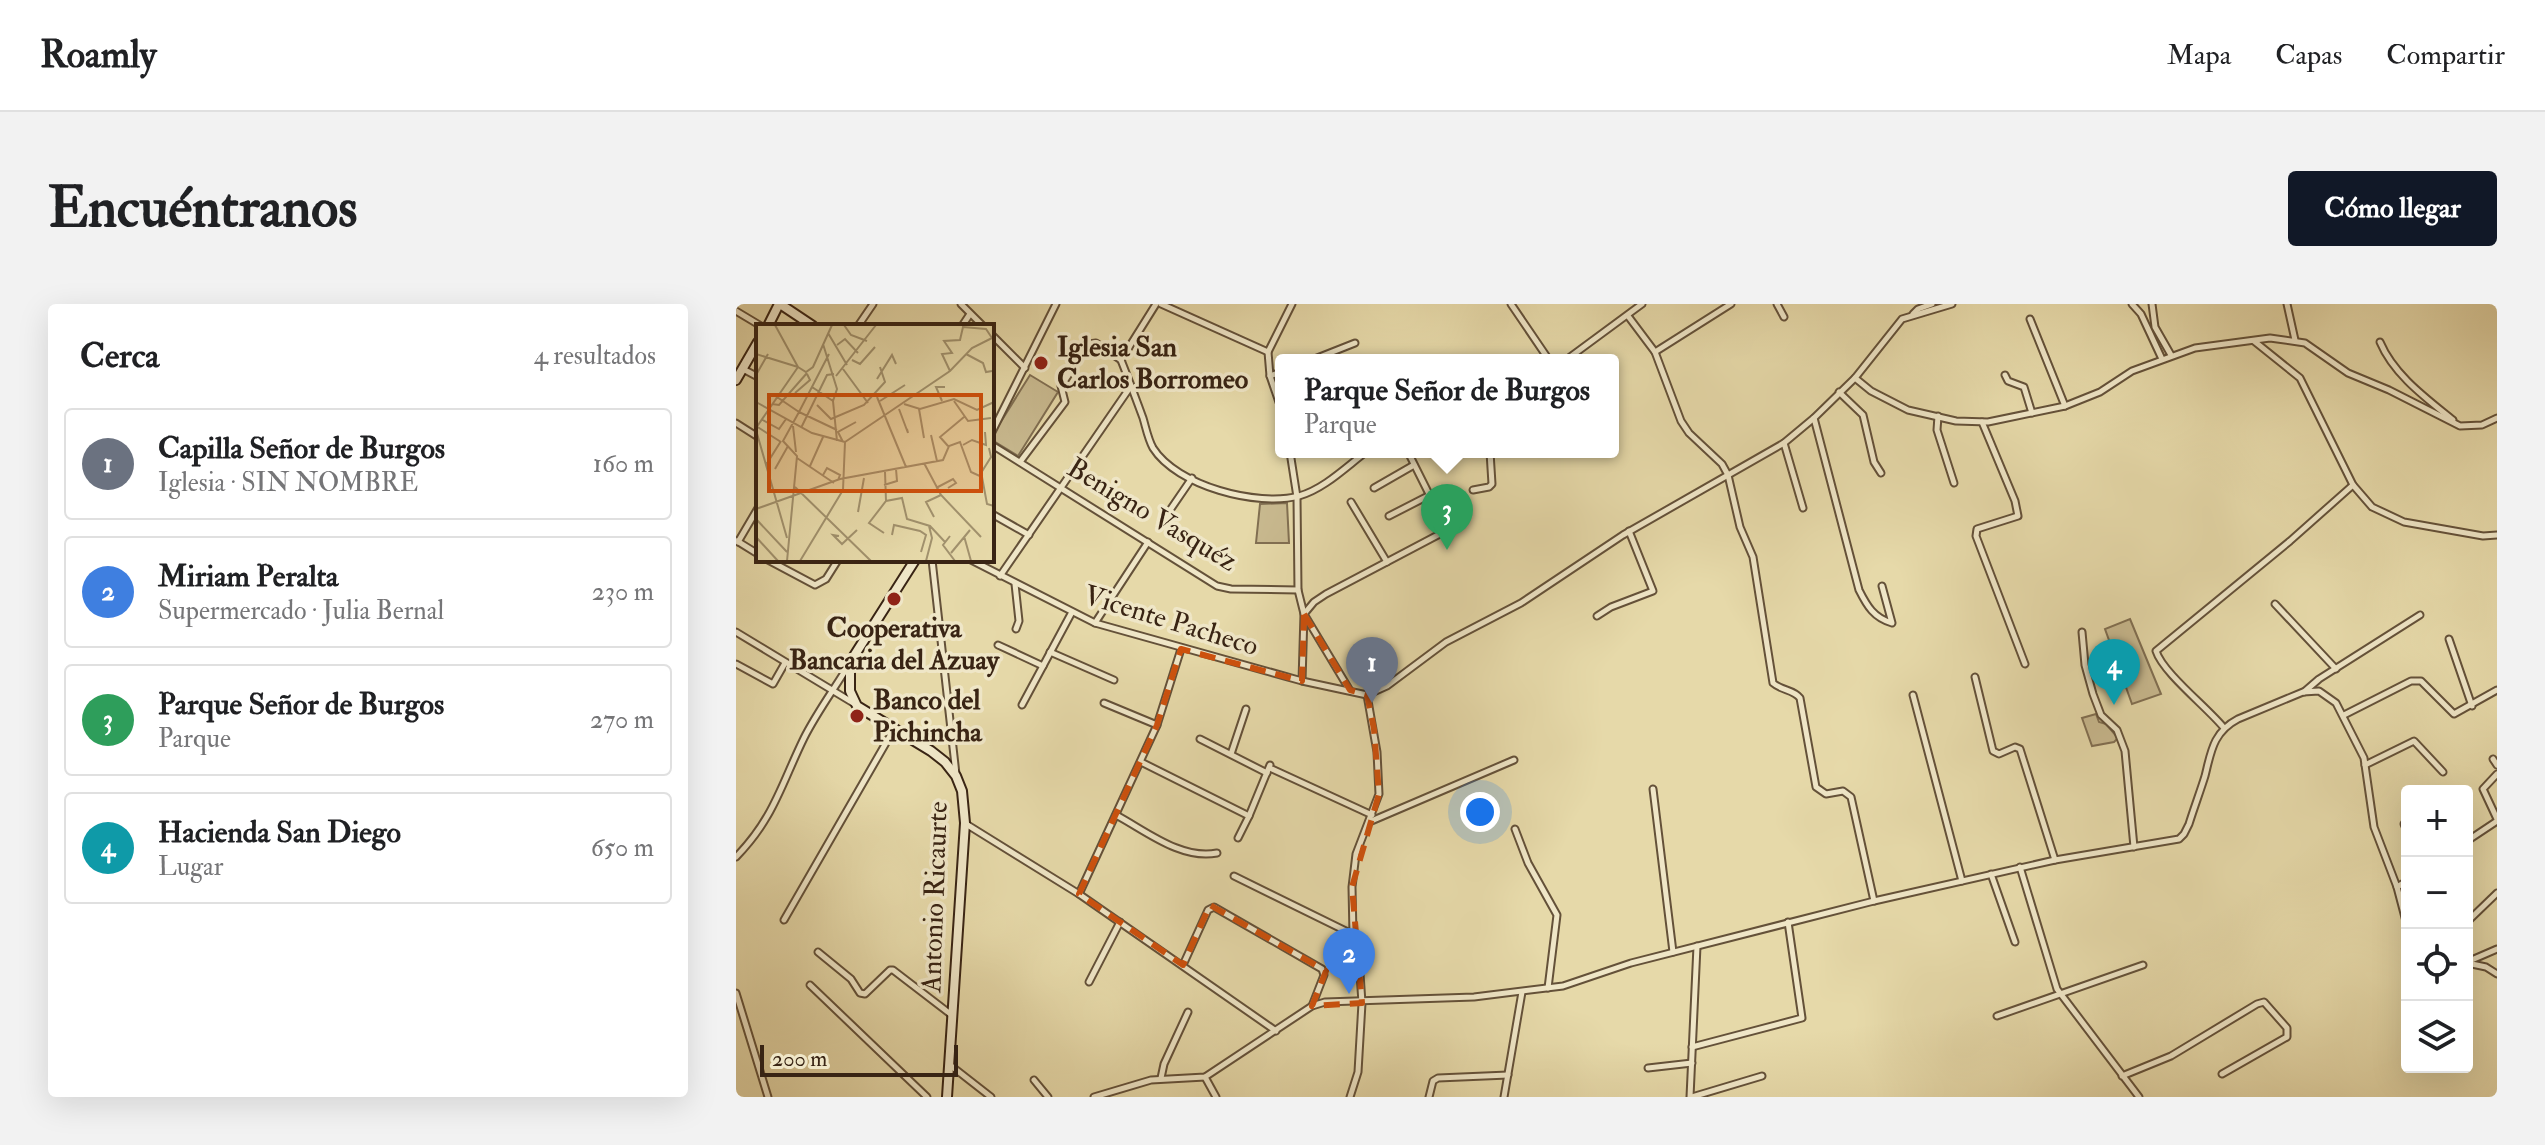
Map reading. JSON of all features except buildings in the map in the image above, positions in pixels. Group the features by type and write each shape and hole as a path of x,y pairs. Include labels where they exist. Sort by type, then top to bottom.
{"main road":[{"path":"769,324 780,304 810,324"},
{"path":"736,380 756,346"},
{"path":"857,706 849,683 854,656 914,562"},
{"name":"Antonio Ricaurte","path":"857,706 931,751 956,776 965,807 947,1097"}],"street":[{"path":"859,324 873,304"},
{"path":"961,304 981,324"},
{"path":"994,428 1056,304"},
{"path":"1121,360 1158,304 1268,352"},
{"path":"1275,390 1268,352 1292,304"},
{"path":"1511,304 1545,354"},
{"path":"1574,354 1642,304"},
{"path":"1655,352 1731,304"},
{"path":"1777,304 1784,317"},
{"path":"1913,314 1932,304"},
{"path":"1350,1097 1358,1072 1362,1003 1359,959 1353,935 1354,866 1379,794 1367,695 1387,686 1446,642 1521,603 1629,531 1784,443 1855,378 1902,319 1952,304"},
{"path":"2132,304 2141,314 2162,359"},
{"path":"2152,304 2155,327 2171,355"},
{"path":"2287,304 2295,340"},
{"path":"736,311 758,324"},
{"path":"963,324 970,314"},
{"path":"1628,316 1655,352 1681,421 1695,441 1722,464 1728,475 1740,527 1753,557 1773,683 1778,688 1796,693 1800,698 1816,787 1826,794 1843,791 1851,797 1874,901"},
{"path":"2030,319 2065,406"},
{"path":"994,337 1025,368"},
{"path":"1855,378 1871,391 1908,410 1956,421 1982,422 2065,406 2100,392 2132,371 2171,355 2195,348 2270,338 2295,340 2348,373 2460,426 2482,425 2497,418"},
{"path":"2253,340 2300,378 2353,485 2372,507 2404,522 2483,536 2497,535"},
{"path":"2380,342 2386,355 2409,383 2460,426"},
{"path":"1020,462 1065,402 1061,386 1089,344 1096,343 1121,360 1153,447 1168,464 1225,493 1250,499 1297,497 1312,491 1358,458"},
{"path":"1327,354 1355,343"},
{"path":"743,369 756,376"},
{"path":"1270,376 1275,374"},
{"path":"2005,375 2008,381 2024,387 2032,413"},
{"path":"1000,576 1131,386"},
{"path":"1839,392 1863,415 1874,462 1881,473"},
{"path":"1938,416 1937,430 1954,483"},
{"path":"1814,418 1859,590 1871,611 1892,623 1882,586"},
{"path":"1982,422 2015,501 2018,516 1977,529 1976,536 2025,664"},
{"path":"736,423 756,436"},
{"path":"1784,443 1803,508"},
{"name":"Benigno Vasquéz","path":"994,446 1223,588 1298,590"},
{"path":"1291,458 1297,497 1298,590 1304,614 1302,681"},
{"path":"1411,458 1447,530"},
{"path":"1473,490 1492,484 1490,458"},
{"path":"1374,488 1414,465"},
{"path":"1166,516 1192,478"},
{"path":"2224,728 2207,707 2185,689 2156,651 2353,485"},
{"path":"1389,516 1430,495"},
{"path":"1351,502 1387,562"},
{"path":"756,511 737,541 756,553"},
{"path":"994,515 1029,535"},
{"path":"1304,614 1326,594 1455,526"},
{"path":"1597,616 1611,607 1653,591 1629,531"},
{"path":"1095,623 1148,542"},
{"path":"771,562 815,585 826,579 837,562"},
{"path":"783,569 788,562"},
{"path":"932,562 956,776"},
{"name":"Vicente Pacheco","path":"975,562 1095,623 1181,649 1367,695"},
{"path":"1015,583 1019,621 1016,629"},
{"path":"2275,604 2336,669"},
{"path":"1022,705 1072,612"},
{"path":"1304,614 1350,690"},
{"path":"1094,1097 1161,1078 1205,1077 1312,1006 1325,1002 1474,997 1548,988 1673,952 1874,901 2020,867 2171,841 2184,834 2205,775 2211,747 2224,728 2303,692 2420,615"},
{"path":"736,632 857,706"},
{"path":"2082,632 2085,665 2093,694 2101,715 2117,730 2125,751 2134,847"},
{"path":"2449,639 2472,706"},
{"path":"998,645 1043,666"},
{"path":"1079,894 1157,725 1181,649"},
{"path":"1050,652 1114,680"},
{"path":"736,857 756,837 768,819 804,737 854,656"},
{"path":"736,664 773,684 785,663"},
{"path":"1975,677 1993,751 1999,754 2015,747 2020,749 2055,860"},
{"path":"2344,715 2411,681 2421,681 2453,714 2497,690"},
{"path":"2303,692 2319,691 2328,696 2344,715 2365,765 2374,827 2401,902"},
{"path":"1913,695 1962,881"},
{"path":"1104,703 1157,725"},
{"path":"1231,754 1246,709"},
{"path":"784,920 895,728"},
{"path":"1200,739 1372,815"},
{"path":"2365,765 2414,741 2443,772"},
{"path":"1368,822 1514,760"},
{"path":"1141,762 1249,816"},
{"path":"1238,838 1270,769"},
{"path":"2473,837 2497,820 2483,789 2497,774"},
{"path":"1653,789 1673,952"},
{"path":"1116,815 1181,850 1198,855 1217,853"},
{"path":"965,823 1079,894 1276,1031"},
{"path":"1515,829 1528,863 1557,915 1548,988"},
{"path":"2020,867 2052,977 2139,1097"},
{"path":"1991,874 2015,942"},
{"path":"1234,876 1353,935"},
{"path":"2397,887 2401,885"},
{"path":"2473,916 2497,893"},
{"path":"1183,965 1208,910 1214,907 1322,969 1324,975 1312,1006"},
{"path":"1089,982 1120,922"},
{"path":"1692,1047 1802,1018 1788,922"},
{"path":"1697,946 1691,1097 1762,1076"},
{"path":"2473,960 2497,949"},
{"path":"818,952 847,975 862,994 892,969 953,1016"},
{"path":"2473,964 2497,974"},
{"path":"1997,1016 2143,965"},
{"path":"810,985 927,1097"},
{"path":"1504,1097 1522,992"},
{"path":"736,993 768,1097"},
{"path":"2122,1076 2171,1056 2264,1002 2287,1028 2287,1037 2222,1074"},
{"path":"1161,1078 1164,1064 1188,1012"},
{"path":"1648,1068 1692,1063"},
{"path":"950,1065 991,1097"},
{"path":"1429,1097 1433,1081 1438,1078 1508,1075"},
{"path":"1205,1077 1216,1097"},
{"path":"1034,1080 1048,1097"}],"highlighted area":[{"path":"1304,614 1350,690 1367,695 1374,729 1379,794 1352,887 1362,1003 1312,1006 1326,971 1210,905 1183,965 1079,894 1157,725 1181,649 1302,681"}],"shaded area":[{"path":"1030,375 1058,392 1018,456 994,441 994,433"},
{"path":"1287,503 1289,543 1256,543 1260,504"},
{"path":"2130,619 2161,694 2132,704 2105,629"},
{"path":"2096,714 2099,722 2106,724 2118,738 2114,742 2092,746 2082,718"}],"place":[{"name":"Iglesia San Carlos Borromeo","path":"1041,363"},
{"name":"Parque Señor de Burgos","path":"1447,550"},
{"name":"Cooperativa Bancaria del Azuay","path":"894,599"},
{"name":"Capilla Señor de Burgos","path":"1372,703"},
{"name":"Hacienda San Diego","path":"2114,705"},
{"name":"Banco del Pichincha","path":"857,716"},
{"name":"Miriam Peralta","path":"1349,994"}]}
